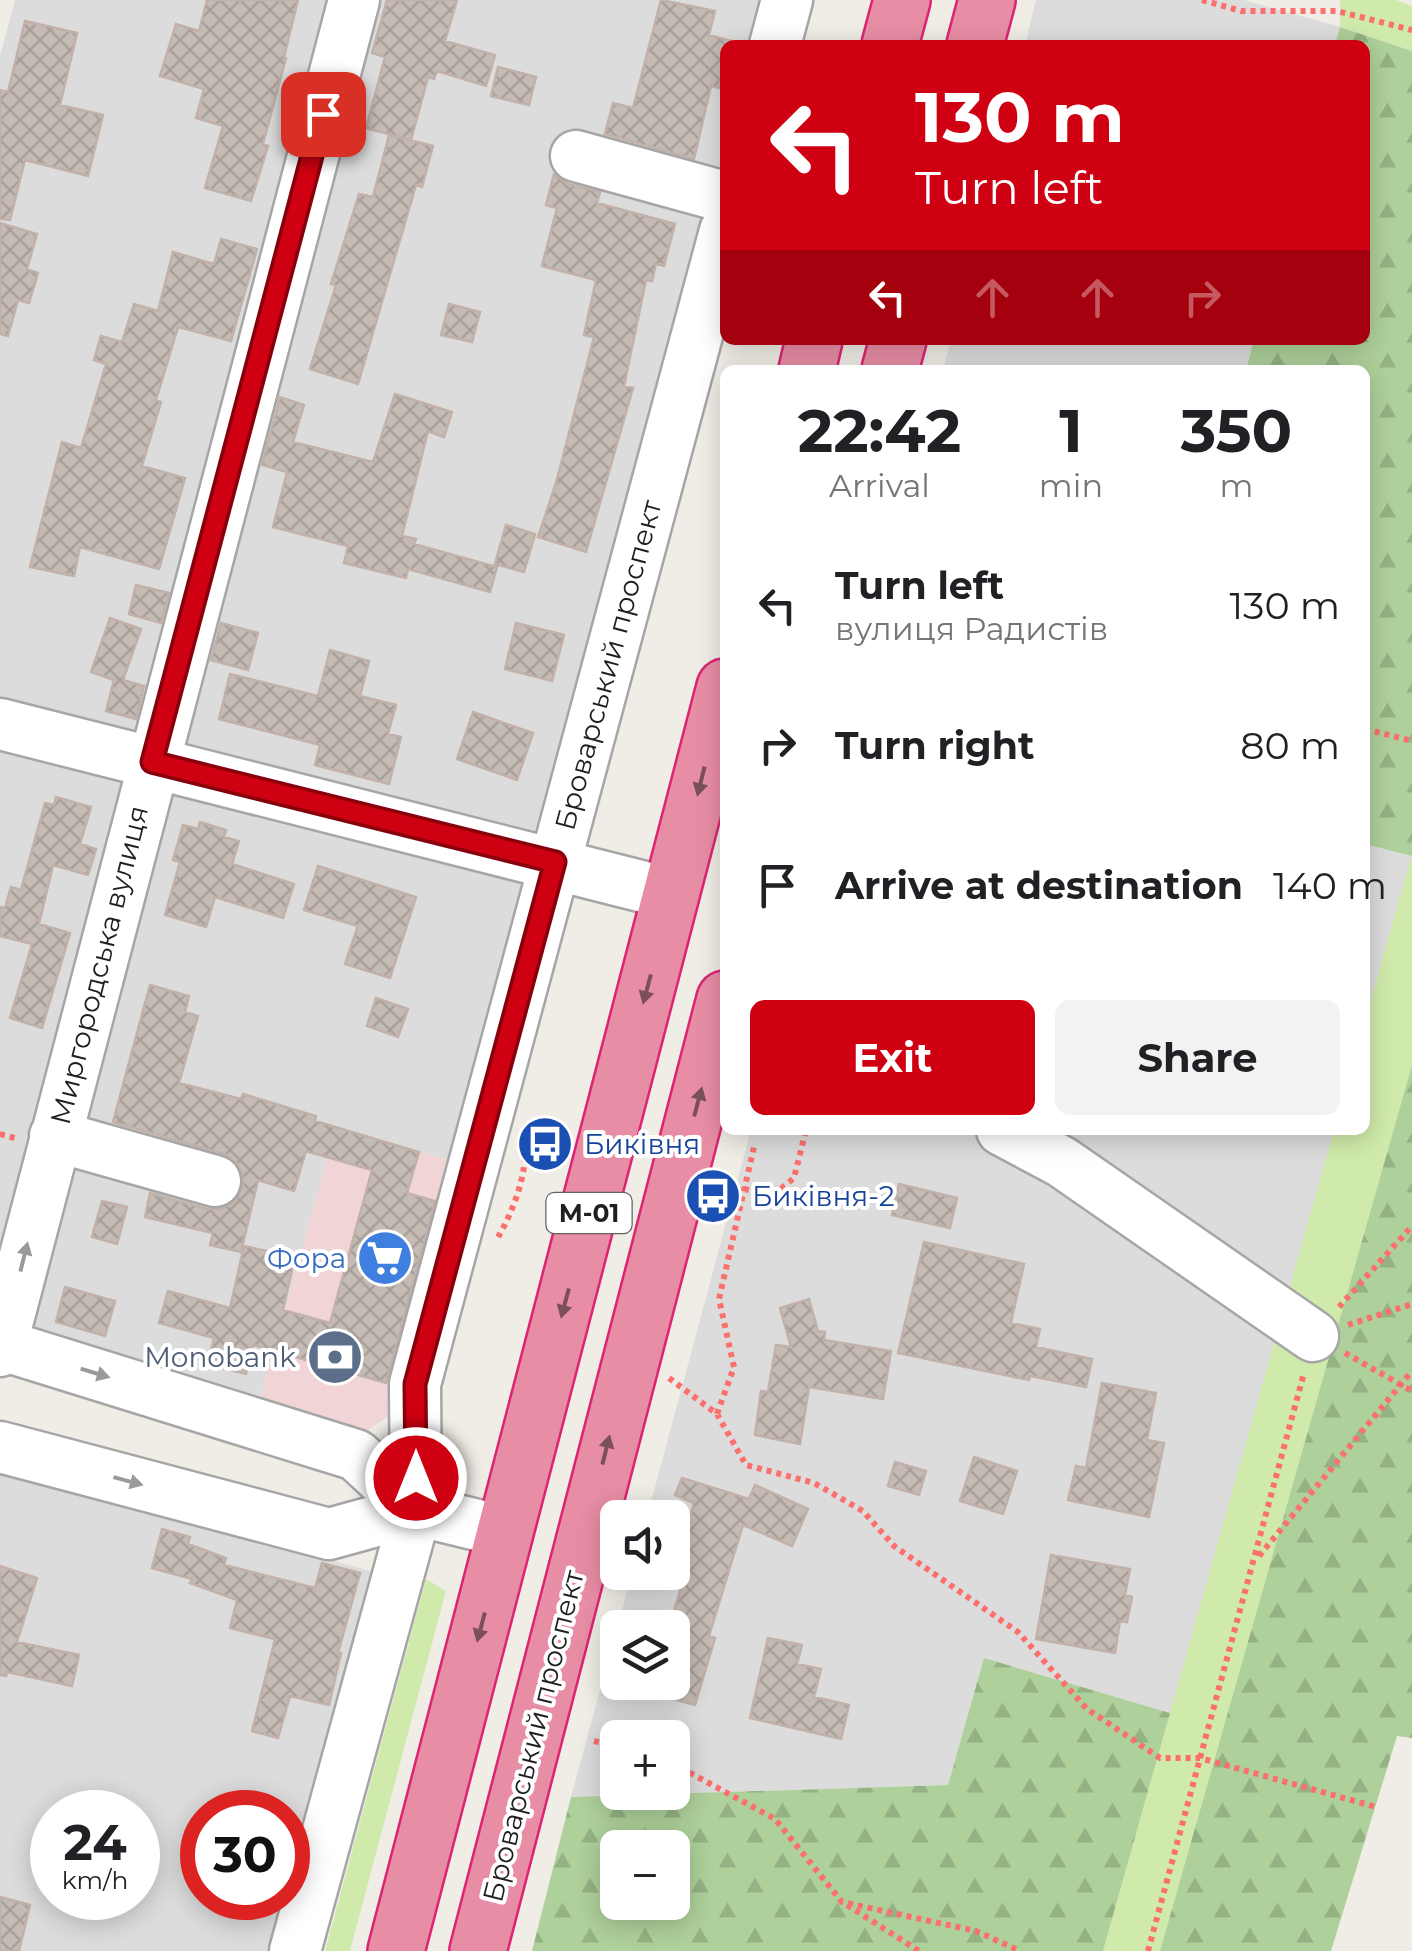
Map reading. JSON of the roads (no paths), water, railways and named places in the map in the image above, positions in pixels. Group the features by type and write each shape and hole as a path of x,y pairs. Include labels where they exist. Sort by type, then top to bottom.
{"highway":[{"path":"891,40 902,0"},
{"path":"977,40 987,0"},
{"name":"М-01","path":"396,1951 720,707"},
{"name":"Броварський проспект","path":"478,1951 720,1026"}],"street":[{"name":"Миргородська вулиця","path":"1,1348 354,0"},
{"path":"776,40 787,0"},
{"path":"576,156 720,196"},
{"name":"Броварський проспект","path":"295,1951 416,1510 415,1384 720,250"},
{"path":"0,724 672,894"},
{"path":"1011,1135 1062,1162 1313,1336"},
{"path":"55,1136 215,1180"},
{"path":"1,1348 356,1455 416,1510 506,1532"},
{"path":"0,1446 329,1534 416,1510"}],"place":[{"name":"Бикiвня","path":"545,1144"},
{"name":"Бикiвня-2","path":"713,1196"},
{"name":"Фора","path":"385,1258"},
{"name":"Monobank","path":"335,1357"}]}
